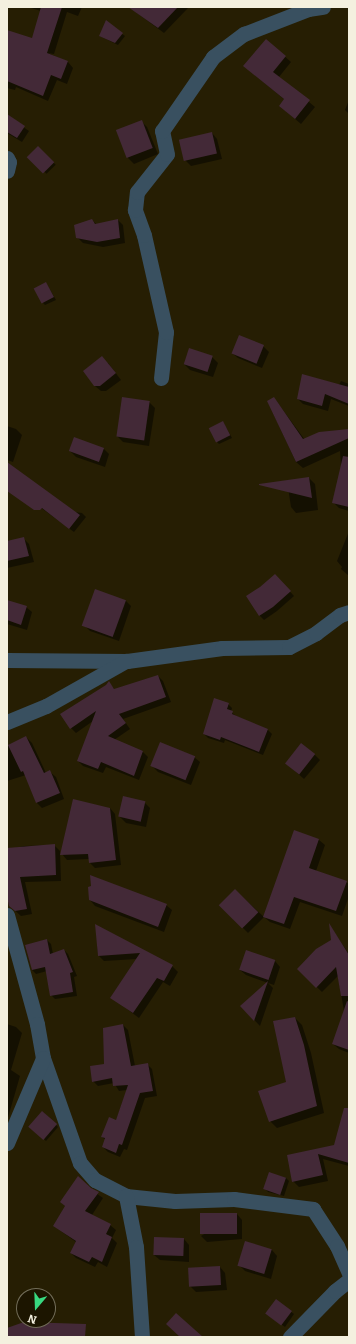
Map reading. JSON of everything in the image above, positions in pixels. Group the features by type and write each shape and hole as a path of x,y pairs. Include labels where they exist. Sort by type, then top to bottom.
{"street":[{"path":"161,378 166,332 144,235 135,210 137,192 167,154 162,130 213,57 244,34 308,9 324,7"},
{"path":"7,158 9,162 7,171"},
{"path":"7,660 127,661 222,648 289,647 316,633 340,615 349,612"},
{"path":"7,722 46,706 127,661"},
{"path":"7,915 37,1024 43,1058 80,1163 95,1180 126,1196 175,1201 234,1199 313,1209 337,1246 349,1273"},
{"path":"7,1143 43,1058"},
{"path":"126,1196 136,1247 142,1337"},
{"path":"290,1337 335,1291 349,1280"}],"building":[{"path":"41,7 62,7 47,53 68,61 61,79 51,75 43,96 7,81 7,30 32,38"},
{"path":"128,7 178,7 158,28"},
{"path":"106,20 123,33 115,43 99,36"},
{"path":"266,39 286,56 273,72 310,100 295,119 279,106 284,99 243,66"},
{"path":"7,114 25,126 17,138 7,132"},
{"path":"142,120 153,148 127,158 116,130"},
{"path":"212,132 217,153 184,161 179,140"},
{"path":"38,146 54,162 43,174 27,157"},
{"path":"92,219 95,224 118,219 120,238 97,242 76,238 74,225"},
{"path":"46,282 54,297 42,304 34,289"},
{"path":"239,335 264,345 257,364 232,354"},
{"path":"189,348 213,356 208,372 184,364"},
{"path":"102,356 116,373 100,386 94,386 83,371"},
{"path":"302,374 349,387 349,404 325,394 322,406 297,399"},
{"path":"122,397 150,401 144,441 116,437"},
{"path":"274,397 303,439 319,432 349,429 349,438 296,462 267,401"},
{"path":"223,421 230,435 216,443 209,428"},
{"path":"74,437 104,448 99,462 69,451"},
{"path":"343,456 349,457 349,507 332,503"},
{"path":"7,462 80,515 69,529 42,508 40,510 34,510 7,491"},
{"path":"309,477 312,498 259,485 259,484"},
{"path":"24,537 29,556 7,561 7,541"},
{"path":"275,574 291,591 273,607 259,616 246,596 260,587"},
{"path":"95,589 126,600 113,637 82,626"},
{"path":"7,600 27,606 21,625 7,620"},
{"path":"158,675 166,697 119,714 126,723 108,736 143,751 134,776 101,762 98,769 77,761 96,711 70,729 60,714 106,685 109,681 114,689"},
{"path":"214,698 229,703 227,709 233,711 232,714 268,729 259,752 221,737 220,740 203,734"},
{"path":"26,736 44,773 50,770 60,793 36,803 23,771 21,772 8,745"},
{"path":"160,742 195,756 185,780 150,766"},
{"path":"301,743 315,754 299,775 285,763"},
{"path":"123,796 145,801 141,822 118,816"},
{"path":"73,799 110,808 116,860 89,863 88,854 60,855"},
{"path":"294,830 319,839 309,868 347,881 336,911 294,897 284,924 263,917"},
{"path":"55,844 56,875 20,877 27,909 15,911 9,906 7,897 7,848"},
{"path":"90,875 167,904 158,927 89,900 88,887 91,886"},
{"path":"235,889 258,912 242,929 219,905"},
{"path":"329,923 349,955 349,996 341,996 336,967 316,988 297,969 316,949 331,940"},
{"path":"95,924 173,965 164,981 157,978 133,1013 110,998 140,953 98,956"},
{"path":"47,939 50,954 64,949 73,972 70,973 73,992 50,996 45,967 32,970 25,945"},
{"path":"246,950 275,960 268,980 239,970"},
{"path":"268,981 254,1021 240,1006"},
{"path":"347,1001 349,1002 349,1050 332,1044"},
{"path":"295,1017 304,1045 317,1106 269,1122 258,1091 286,1082 273,1021"},
{"path":"123,1024 131,1066 148,1063 153,1091 140,1093 122,1145 119,1144 116,1153 102,1147 105,1138 101,1137 109,1117 116,1120 128,1085 113,1086 112,1078 92,1082 90,1066 104,1064 103,1028"},
{"path":"344,1108 349,1108 349,1163 318,1154 323,1175 292,1182 287,1155 334,1145"},
{"path":"42,1111 57,1124 43,1140 28,1127"},
{"path":"269,1172 286,1178 280,1195 263,1189"},
{"path":"78,1176 91,1188 99,1192 85,1211 111,1224 106,1234 112,1237 102,1262 92,1257 89,1262 70,1253 76,1241 53,1226 65,1206 60,1202"},
{"path":"200,1213 237,1213 237,1234 200,1234"},
{"path":"154,1237 184,1238 183,1256 153,1255"},
{"path":"245,1241 272,1249 264,1274 237,1266"},
{"path":"220,1266 221,1285 189,1287 188,1268"},
{"path":"276,1299 292,1311 281,1325 265,1313"},
{"path":"176,1313 203,1337 180,1337 166,1324"},
{"path":"56,1323 86,1324 85,1337 7,1337 7,1328 16,1325 16,1328 56,1328"}]}
